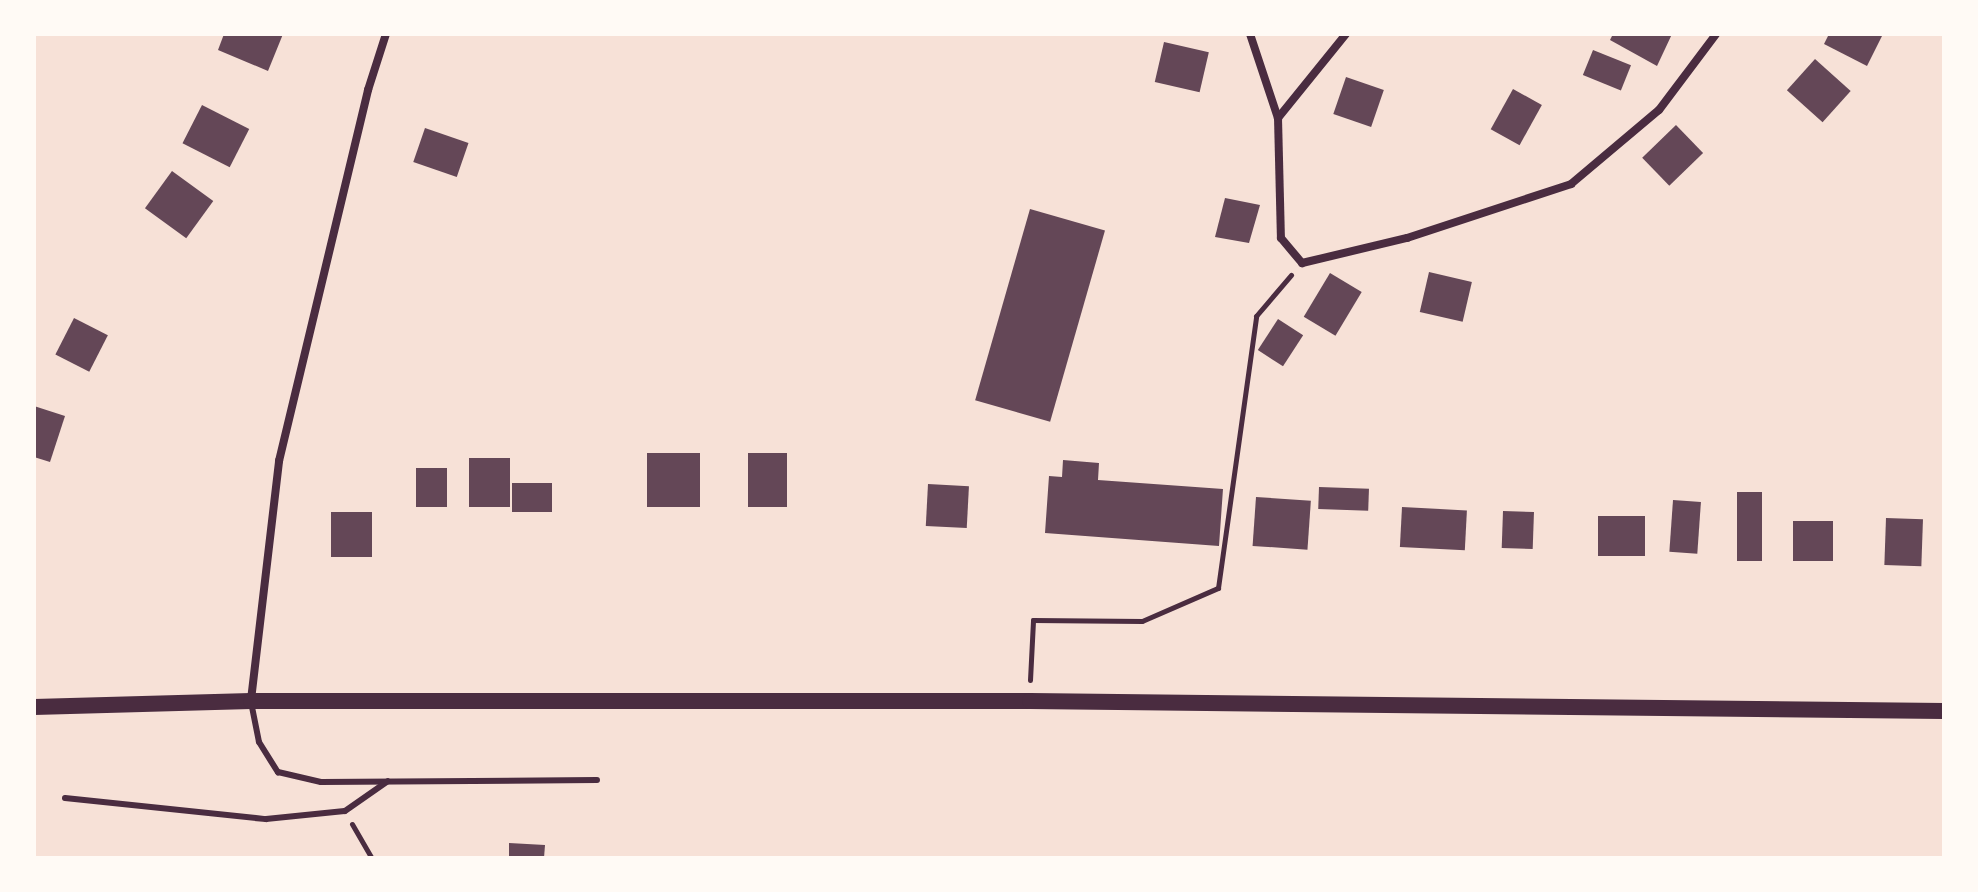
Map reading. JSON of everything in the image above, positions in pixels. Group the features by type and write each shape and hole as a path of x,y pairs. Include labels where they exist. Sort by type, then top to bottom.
{"main road":[{"path":"34,707 251,701 1030,701 1944,711"}],"street":[{"path":"251,701 279,461 368,90 386,34"},
{"path":"1250,34 1278,118 1281,238 1302,263 1407,238 1571,184 1659,110 1716,34"},
{"path":"1278,118 1346,34"}],"lane":[{"path":"251,701 259,742 278,772 321,782 597,780"},
{"path":"65,798 266,819 345,811 388,781"}],"path":[{"path":"1030,701 1033,620 1142,621 1218,588 1256,316 1302,263"},
{"path":"345,811 372,858"}],"building":[{"path":"224,34 283,34 268,71 218,50"},
{"path":"1613,34 1672,34 1657,66 1610,40"},
{"path":"1829,34 1883,34 1867,66 1824,44"},
{"path":"1164,42 1209,52 1200,92 1155,82"},
{"path":"1593,50 1631,65 1621,90 1583,75"},
{"path":"1815,59 1851,91 1823,122 1787,90"},
{"path":"1346,77 1384,90 1371,127 1333,114"},
{"path":"1513,89 1542,105 1520,145 1491,129"},
{"path":"202,105 249,129 230,167 182,143"},
{"path":"1676,125 1703,153 1669,186 1642,158"},
{"path":"425,128 468,143 457,177 413,162"},
{"path":"172,171 213,201 186,238 145,208"},
{"path":"1225,198 1260,205 1249,243 1215,237"},
{"path":"1030,209 1105,230 1050,422 975,400"},
{"path":"1429,272 1472,282 1463,322 1420,312"},
{"path":"1330,273 1362,292 1335,336 1304,317"},
{"path":"74,318 108,335 89,372 55,355"},
{"path":"1278,319 1303,335 1283,366 1258,350"},
{"path":"34,406 65,416 50,462 34,457"},
{"path":"647,453 700,453 700,507 647,507"},
{"path":"748,453 787,453 787,507 748,507"},
{"path":"469,458 510,458 510,507 469,507"},
{"path":"1063,460 1099,463 1098,480 1223,489 1219,546 1045,533 1049,476 1062,477"},
{"path":"416,468 447,468 447,507 416,507"},
{"path":"512,483 552,483 552,512 512,512"},
{"path":"928,484 969,486 967,528 926,526"},
{"path":"1319,487 1369,489 1368,511 1318,509"},
{"path":"1737,492 1762,492 1762,561 1737,561"},
{"path":"1256,497 1311,501 1307,550 1253,546"},
{"path":"1673,500 1701,502 1697,554 1669,552"},
{"path":"1402,507 1467,510 1465,550 1400,547"},
{"path":"1503,511 1534,512 1533,549 1502,548"},
{"path":"331,512 372,512 372,557 331,557"},
{"path":"1598,516 1645,516 1645,556 1598,556"},
{"path":"1886,518 1923,519 1921,566 1884,565"},
{"path":"1793,521 1833,521 1833,561 1793,561"},
{"path":"509,843 545,845 544,858 509,858"}]}
